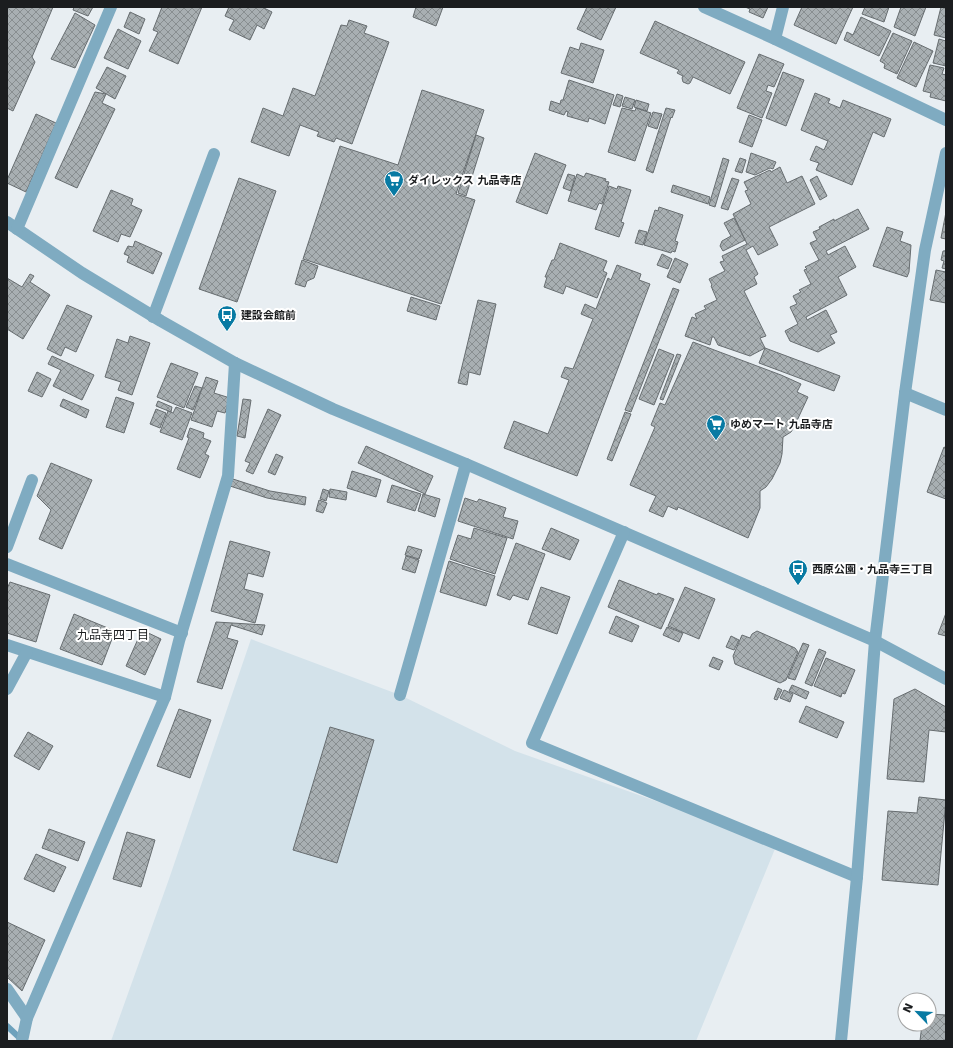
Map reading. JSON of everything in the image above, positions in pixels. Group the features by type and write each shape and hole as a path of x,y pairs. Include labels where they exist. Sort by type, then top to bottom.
{"street":[{"path":"111,7 12,225 82,273 153,317 235,363 333,409 466,464 875,641 946,679"},
{"path":"704,7 946,120"},
{"path":"775,39 783,7"},
{"path":"841,1041 857,877 875,641 924,250 946,153"},
{"path":"153,317 214,154"},
{"path":"22,1041 27,1018 165,697 228,476 235,363"},
{"path":"905,393 946,410"},
{"path":"400,695 466,464"},
{"path":"7,547 32,480"},
{"path":"624,532 532,743 857,877"},
{"path":"7,564 182,633"},
{"path":"7,645 165,697"},
{"path":"7,689 27,652"},
{"path":"7,989 27,1018"}],"shaded area":[{"path":"251,639 400,695 515,751 777,844 696,1041 111,1041 169,879"}],"building":[{"path":"7,7 53,7 32,57 35,62 13,111 7,108"},
{"path":"74,7 93,7 88,16 73,10"},
{"path":"162,7 202,7 178,64 149,51 158,32 153,30"},
{"path":"229,7 262,7 272,12 264,29 257,25 250,40 229,30 234,20 225,16"},
{"path":"416,7 443,7 436,26 413,17"},
{"path":"587,7 616,7 601,40 577,29"},
{"path":"745,7 768,7 763,18 749,12 750,9"},
{"path":"802,7 853,7 836,44 794,25"},
{"path":"865,7 889,7 884,22 862,14"},
{"path":"901,7 926,7 915,36 894,27"},
{"path":"941,7 946,7 946,38 934,35"},
{"path":"130,12 145,19 139,34 124,27"},
{"path":"75,13 95,25 75,68 51,59"},
{"path":"861,17 891,31 879,56 844,40 847,32 853,35"},
{"path":"349,20 367,26 364,33 389,42 352,144 336,138 334,142 317,136 319,132 300,125 289,156 251,142 263,108 283,116 293,88 315,96 341,25 347,26"},
{"path":"655,21 745,62 730,94 693,77 688,84 683,82 683,76 677,73 679,70 640,53"},
{"path":"118,29 141,41 128,69 104,58"},
{"path":"893,33 912,41 897,74 884,68 885,64 880,61"},
{"path":"939,39 946,41 946,66 933,63"},
{"path":"914,42 933,51 916,87 897,78"},
{"path":"581,43 604,50 593,83 561,73 570,47 579,50"},
{"path":"759,54 784,64 774,87 768,85 766,91 772,93 762,118 737,108"},
{"path":"930,65 944,68 942,74 946,75 946,101 930,97 931,93 923,91"},
{"path":"107,67 126,76 115,99 96,88"},
{"path":"783,72 804,80 786,126 766,118"},
{"path":"569,80 614,95 605,124 589,118 588,122 567,116 568,112 566,111 564,115 549,110 551,101 560,104 561,100 563,100"},
{"name":"ダイレックス 九品寺店","path":"422,90 484,110 456,194 475,200 441,304 303,259 340,146 398,165"},
{"path":"95,92 106,94 102,103 115,109 77,188 55,178"},
{"path":"815,93 830,99 828,103 840,108 843,100 891,119 884,137 873,132 852,185 816,170 819,163 810,160 816,146 824,150 828,141 801,130"},
{"path":"617,94 623,96 620,107 613,105"},
{"path":"625,97 635,100 632,109 622,106"},
{"path":"636,100 649,104 647,111 634,107"},
{"path":"622,108 635,111 636,108 651,113 635,161 608,152"},
{"path":"666,108 675,110 672,118 671,117 653,173 646,170"},
{"path":"653,112 662,114 657,129 648,126"},
{"path":"36,114 56,123 26,192 7,183 7,180"},
{"path":"749,115 762,120 752,147 739,142"},
{"path":"476,135 484,138 466,196 458,193"},
{"path":"535,153 566,165 547,214 516,202"},
{"path":"751,153 776,162 773,169 770,168 755,175 746,172"},
{"path":"723,158 729,160 715,207 709,205"},
{"path":"740,158 746,160 742,173 735,171"},
{"path":"780,167 787,183 802,176 815,204 769,227 778,245 758,255 753,246 746,250 758,274 754,277 757,284 744,291 766,336 760,338 765,348 750,356 718,345 714,337 712,337 710,345 685,336 692,317 697,319 695,314 706,309 704,306 717,300 709,279 725,271 720,262 724,261 722,256 747,244 733,214 751,204 745,191 748,190 744,182"},
{"path":"586,173 606,179 605,181 609,182 602,204 599,203 596,210 568,201 577,174 584,177"},
{"path":"568,174 575,176 571,191 563,188"},
{"path":"817,176 827,196 820,200 810,180"},
{"path":"239,178 276,191 237,302 199,289"},
{"path":"732,178 739,180 728,210 721,208"},
{"path":"673,185 710,197 708,204 671,192"},
{"path":"609,186 617,189 618,186 631,190 621,222 624,223 619,237 595,229"},
{"path":"111,190 133,199 131,205 142,210 130,237 121,234 118,242 93,231"},
{"path":"659,207 683,215 675,241 678,242 675,252 672,251 671,253 644,245 655,210 658,211"},
{"path":"858,209 869,229 826,251 828,255 845,246 856,267 838,277 847,295 806,317 807,320 826,310 837,332 830,335 835,343 818,352 790,341 785,331 798,324 790,307 797,304 793,296 801,292 799,290 811,284 804,270 807,269 805,267 819,260 810,243 817,240 813,232 834,219 834,221"},
{"path":"946,212 946,239 941,238"},
{"path":"734,218 745,240 723,251 720,246 722,241 731,236 724,223"},
{"path":"887,227 903,232 900,241 911,245 909,272 907,277 873,266"},
{"path":"639,230 647,232 643,245 635,243"},
{"path":"135,241 162,253 153,274 127,262 129,256 124,254 128,246 133,247"},
{"path":"560,243 607,261 603,271 607,273 597,298 566,286 563,294 544,287 547,277 545,277 552,260 554,260"},
{"path":"946,248 946,269 942,268 944,261 941,260 943,251 945,251"},
{"path":"662,254 672,259 668,269 657,265"},
{"path":"675,258 688,264 680,283 667,277"},
{"path":"302,260 318,266 314,278 307,281 305,287 295,284"},
{"path":"617,265 641,274 639,280 650,284 577,476 504,448 514,421 548,434 569,380 561,377 565,367 573,369 593,319 581,314 585,304 596,309 608,278 611,280"},
{"path":"936,270 946,272 946,303 930,300"},
{"path":"30,274 34,276 30,282 50,295 23,339 7,329 7,278 22,287"},
{"path":"673,288 679,290 631,412 625,410"},
{"path":"411,297 440,306 436,320 407,311"},
{"path":"478,300 496,304 480,375 469,372 467,385 458,383"},
{"path":"67,305 92,316 76,352 65,347 61,356 47,349"},
{"path":"130,336 150,343 132,395 118,390 121,382 105,377 117,339 128,343"},
{"name":"ゆめマート 九品寺店","path":"693,342 801,384 797,392 808,397 791,432 783,437 780,463 772,479 766,487 760,491 760,508 748,538 678,507 677,510 668,506 663,517 649,511 656,496 630,485 655,427 651,425 660,403 665,405"},
{"path":"765,348 840,376 834,391 759,363"},
{"path":"659,349 674,355 654,405 639,399"},
{"path":"677,354 681,355 663,400 660,399"},
{"path":"52,356 94,375 82,400 53,386 61,370 48,364"},
{"path":"171,363 198,373 184,408 157,397"},
{"path":"37,372 51,379 42,397 28,391"},
{"path":"206,377 218,381 214,393 230,398 225,413 217,411 212,427 191,420"},
{"path":"195,386 202,388 193,410 186,407"},
{"path":"116,397 134,403 124,433 106,427"},
{"path":"63,399 89,410 86,418 60,406"},
{"path":"243,399 251,400 245,438 237,436"},
{"path":"158,401 172,407 171,412 156,406"},
{"path":"176,407 192,413 182,440 160,432 168,411 173,413"},
{"path":"156,409 166,413 160,428 150,424"},
{"path":"268,409 281,415 253,474 246,471 250,463 245,461"},
{"path":"625,412 631,414 612,461 607,459"},
{"path":"190,428 204,433 203,438 211,441 205,454 209,456 200,478 177,469 189,438 187,437"},
{"path":"366,446 433,476 425,494 358,463"},
{"path":"944,447 946,448 946,499 927,492"},
{"path":"276,454 283,457 275,475 268,472"},
{"path":"51,463 92,480 62,549 39,539 51,510 37,496"},
{"path":"352,471 381,480 376,497 347,488"},
{"path":"233,479 270,491 306,497 305,505 267,498 230,486"},
{"path":"392,485 421,494 415,511 387,502"},
{"path":"323,489 329,491 326,501 320,499"},
{"path":"330,489 347,492 346,500 329,497"},
{"path":"423,494 440,499 435,517 418,511"},
{"path":"465,498 477,502 479,499 506,508 503,517 518,521 513,539 458,521"},
{"path":"319,500 327,503 323,513 316,511"},
{"path":"474,528 507,538 495,574 450,559 458,535 471,539"},
{"path":"551,528 579,540 570,560 542,549"},
{"path":"230,541 270,552 263,577 248,573 244,589 263,594 255,623 211,611"},
{"path":"516,543 545,554 528,600 513,595 510,600 497,595"},
{"path":"408,546 422,550 419,559 405,555"},
{"path":"406,556 419,560 415,573 402,569"},
{"path":"449,561 495,576 486,606 440,592"},
{"path":"619,580 657,595 658,593 674,599 661,629 608,607"},
{"path":"10,582 50,595 36,642 7,633 7,589"},
{"path":"541,587 570,597 557,634 528,624"},
{"path":"685,587 715,599 699,639 668,626"},
{"path":"946,613 946,636 938,634"},
{"path":"74,614 115,631 102,665 60,649"},
{"path":"616,616 639,626 632,642 609,633"},
{"path":"216,622 265,625 262,635 231,625 227,638 238,641 222,689 197,682"},
{"path":"667,627 683,633 679,642 663,635"},
{"path":"142,630 161,639 145,675 126,666"},
{"path":"757,631 795,648 798,652 786,680 780,683 735,664 733,656 742,635 750,638 752,634"},
{"path":"731,636 739,640 734,650 726,647"},
{"path":"803,643 809,645 795,680 788,678"},
{"path":"819,649 826,652 812,686 805,683"},
{"path":"713,657 723,661 719,670 709,666"},
{"path":"826,658 855,670 845,694 842,693 841,697 814,686"},
{"path":"792,685 809,692 806,699 789,691"},
{"path":"778,688 782,690 777,700 774,699"},
{"path":"915,689 946,707 946,732 929,730 924,782 887,779 894,699"},
{"path":"784,690 793,694 790,702 780,698"},
{"path":"806,706 844,722 837,738 799,722"},
{"path":"179,709 211,720 190,778 157,766"},
{"path":"330,727 374,740 337,863 293,850"},
{"path":"28,732 53,746 39,770 14,756"},
{"path":"919,797 946,800 938,885 882,880 888,811 917,813"},
{"path":"49,829 85,842 78,861 42,848"},
{"path":"127,832 155,840 141,887 113,879"},
{"path":"36,854 66,867 54,892 24,879"},
{"path":"7,922 45,940 22,991 7,977"},
{"path":"937,1014 946,1015 946,1041 920,1041 921,1032 937,1032"}],"waterway":[{"path":"7,1026 23,1041"}],"place":[{"name":"ダイレックス 九品寺店","path":"394,197"},
{"name":"建設会館前","path":"227,332"},
{"name":"ゆめマート 九品寺店","path":"716,441"},
{"name":"西原公園・九品寺三丁目","path":"798,586"}],"district":[{"name":"九品寺四丁目","path":"113,635"}]}
